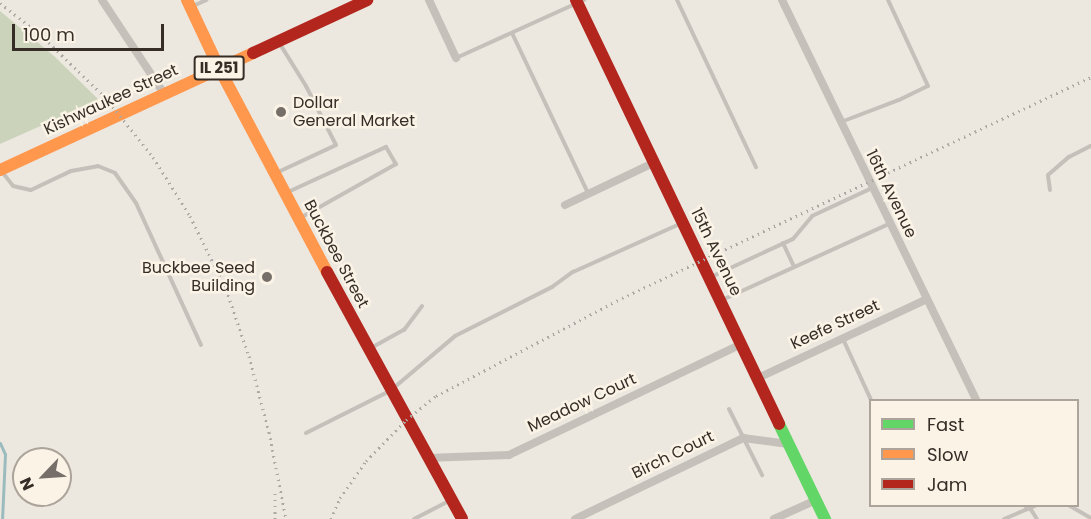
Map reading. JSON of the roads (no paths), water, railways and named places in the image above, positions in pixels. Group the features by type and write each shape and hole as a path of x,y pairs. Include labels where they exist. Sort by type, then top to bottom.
{"main road":[{"name":"Kishwaukee Street","path":"0,170 163,92 278,41 346,4 367,0"},
{"name":"15th Avenue","path":"579,1 653,163 722,301 825,519"},
{"name":"Buckbee Street","path":"189,4 219,68 368,350 462,519"}],"street":[{"path":"102,0 163,92"},
{"path":"429,0 456,58"},
{"name":"16th Avenue","path":"782,0 925,300 975,399"},
{"path":"565,205 653,163"},
{"name":"Keefe Street","path":"758,378 925,300"},
{"name":"Meadow Court","path":"427,458 509,455 742,344"},
{"path":"743,438 789,444"},
{"name":"Birch Court","path":"575,519 743,438"},
{"path":"774,519 816,500"}],"lane":[{"path":"189,4 206,0"},
{"path":"677,0 756,167"},
{"path":"840,122 899,100 928,86 888,0"},
{"path":"456,58 579,1"},
{"path":"512,33 589,194"},
{"path":"275,173 336,145 306,86 278,41"},
{"path":"1050,190 1048,176 1068,158 1091,146"},
{"path":"285,193 386,147 396,164 299,219"},
{"path":"0,170 13,186 31,190 71,171 98,166 115,173 136,203 201,345"},
{"path":"710,277 793,239 812,216 872,188"},
{"path":"306,433 390,391 456,336 573,273 683,223"},
{"path":"722,301 889,224"},
{"path":"783,243 794,267"},
{"path":"368,350 404,330 422,306"},
{"path":"842,339 871,399"},
{"path":"729,409 762,475"},
{"path":"414,519 451,500"},
{"path":"1004,519 1029,507"},
{"path":"1072,507 1091,518"}],"waterway":[{"path":"0,443 5,454 2,519"}],"railway":[{"path":"0,3 40,34 105,97 153,157 190,216 226,289 249,356 269,432 286,519"},
{"path":"331,519 340,498 366,461 406,420 436,396 622,298 1091,77"},
{"path":"275,492 275,519"}],"place":[{"name":"Dollar General Market","path":"281,112"},
{"name":"Buckbee Seed Building","path":"267,277"}]}
